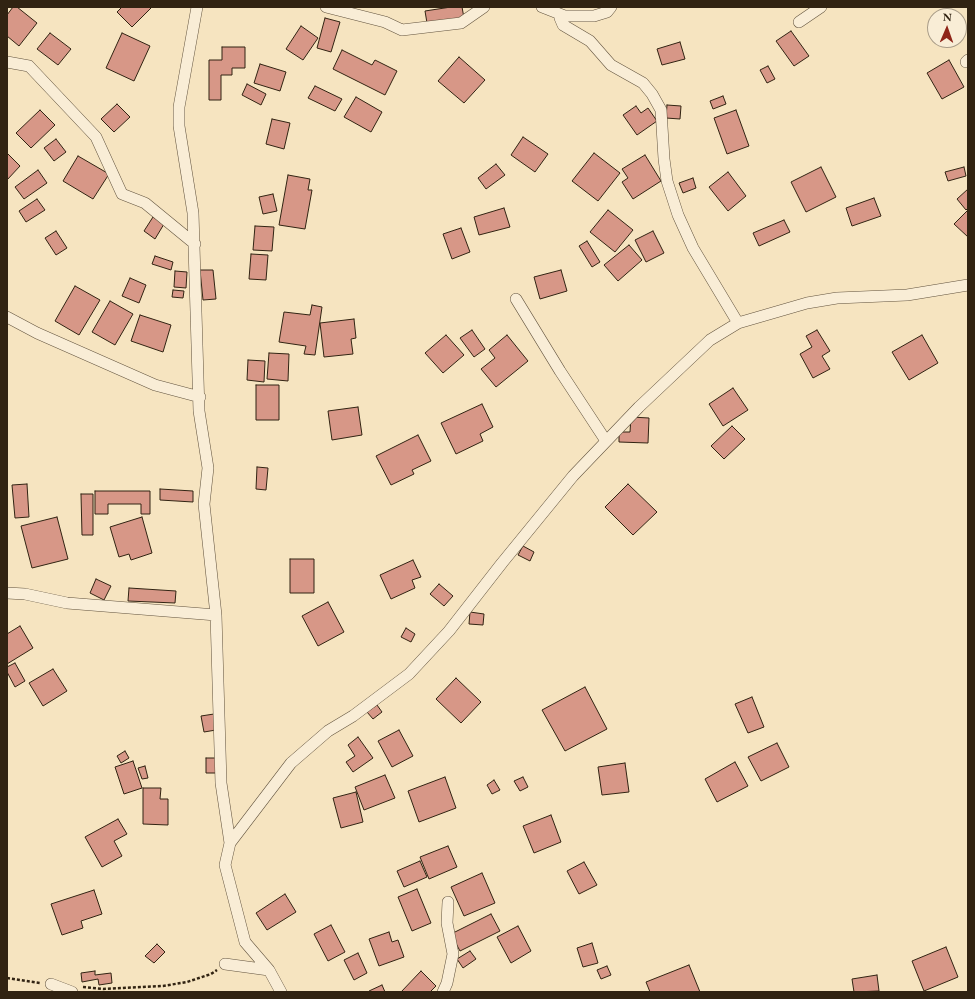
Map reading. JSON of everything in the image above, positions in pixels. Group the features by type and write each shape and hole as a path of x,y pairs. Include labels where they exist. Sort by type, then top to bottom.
{"street":[{"path":"197,7 179,107 179,126 194,213 200,397 199,411 208,468 204,504 216,615 221,783 230,843 225,865 245,942 269,970 281,992"},
{"path":"326,7 384,22 402,30 461,23 484,7"},
{"path":"542,7 566,16"},
{"path":"611,7 607,12 594,16 566,16 560,18 563,25 590,41 610,65 642,83 652,94 661,110 666,174 678,216 692,248 738,323"},
{"path":"799,22 821,7"},
{"path":"7,62 29,66 96,137 122,194 145,203 195,244"},
{"path":"230,843 291,763 328,731 370,704 409,674 449,630 552,501 606,441 710,340 738,323 807,303 837,298 907,295 968,285"},
{"path":"516,299 560,371 606,441"},
{"path":"7,317 37,333 155,385 200,397"},
{"path":"7,593 25,594 67,603 216,615"},
{"path":"443,992 447,983 453,954 447,923 448,902"},
{"path":"225,964 269,970"},
{"path":"51,984 74,989"}],"path":[{"path":"74,989 163,986 187,982 210,974 225,964"},
{"path":"7,978 51,984"}],"building":[{"path":"13,7 17,7 37,23 19,46 7,36 7,15"},
{"path":"122,7 152,7 132,27 117,12"},
{"path":"462,7 464,18 427,23 425,11"},
{"path":"325,18 340,22 331,52 317,48"},
{"path":"301,26 318,38 303,60 286,49"},
{"path":"791,31 809,56 794,66 776,41"},
{"path":"50,33 71,49 58,65 37,49"},
{"path":"122,33 150,46 134,81 106,68"},
{"path":"680,42 685,59 662,65 657,49"},
{"path":"222,47 245,47 245,68 232,68 232,75 221,75 221,100 209,100 209,60 222,60"},
{"path":"342,50 372,65 375,60 397,71 385,95 333,69"},
{"path":"459,57 485,80 464,103 438,81"},
{"path":"949,60 964,87 942,99 927,73"},
{"path":"260,64 286,72 280,91 254,83"},
{"path":"768,66 775,79 767,83 760,70"},
{"path":"247,84 266,94 261,105 242,95"},
{"path":"315,86 342,99 335,111 308,98"},
{"path":"723,96 726,104 713,109 710,101"},
{"path":"356,97 382,112 371,132 344,117"},
{"path":"117,104 130,117 114,132 101,119"},
{"path":"667,105 681,106 680,119 666,118"},
{"path":"636,106 641,113 648,108 657,121 637,135 623,115"},
{"path":"40,110 55,125 31,148 16,133"},
{"path":"736,110 749,146 727,154 714,118"},
{"path":"272,119 290,123 284,149 266,144"},
{"path":"523,137 548,154 535,172 511,155"},
{"path":"56,139 66,152 54,161 44,148"},
{"path":"7,153 20,166 7,180"},
{"path":"594,153 620,173 598,201 572,181"},
{"path":"645,155 661,181 633,199 622,182 628,178 622,169"},
{"path":"78,156 109,174 93,199 63,181"},
{"path":"496,164 505,175 486,189 478,178"},
{"path":"821,167 836,197 806,212 791,182"},
{"path":"964,167 966,176 948,181 945,172"},
{"path":"38,170 47,183 24,199 15,187"},
{"path":"728,172 746,196 728,211 709,187"},
{"path":"288,175 310,179 308,190 312,190 305,229 279,225"},
{"path":"693,178 696,188 683,193 679,183"},
{"path":"968,189 968,208 966,210 957,199"},
{"path":"273,194 277,211 263,214 259,197"},
{"path":"874,198 881,216 852,226 846,208"},
{"path":"37,199 45,210 26,222 19,211"},
{"path":"504,208 510,227 479,235 474,217"},
{"path":"608,210 633,230 615,252 590,232"},
{"path":"968,210 968,237 954,224"},
{"path":"153,217 164,224 155,239 144,231"},
{"path":"784,220 790,232 759,246 753,233"},
{"path":"255,226 274,227 272,251 253,250"},
{"path":"461,228 470,252 452,259 443,234"},
{"path":"56,231 67,248 56,255 45,238"},
{"path":"653,231 664,253 646,262 635,240"},
{"path":"587,241 600,262 592,267 579,246"},
{"path":"629,245 642,260 618,281 604,265"},
{"path":"251,254 268,255 266,280 249,279"},
{"path":"155,256 173,262 171,270 152,264"},
{"path":"200,270 213,270 216,299 203,300"},
{"path":"561,270 567,291 540,299 534,277"},
{"path":"175,271 187,272 186,288 174,287"},
{"path":"130,278 146,285 139,303 122,296"},
{"path":"75,286 100,300 79,335 55,321"},
{"path":"173,290 184,291 183,298 172,297"},
{"path":"110,301 133,314 115,345 92,332"},
{"path":"312,305 322,307 315,355 304,354 306,346 279,342 284,312 310,315"},
{"path":"140,315 171,325 163,352 131,341"},
{"path":"354,319 356,338 351,339 353,354 324,357 320,323"},
{"path":"472,330 485,349 474,357 460,338"},
{"path":"817,330 830,351 822,356 830,369 813,378 800,354 812,347 806,336"},
{"path":"446,335 464,355 443,373 425,353"},
{"path":"507,335 528,361 496,387 481,369 495,358 489,350"},
{"path":"922,335 938,363 909,380 892,352"},
{"path":"269,353 289,354 288,381 267,379"},
{"path":"248,360 265,361 264,382 247,380"},
{"path":"256,385 279,385 279,420 256,420"},
{"path":"733,388 748,410 723,426 709,404"},
{"path":"482,404 493,427 480,434 483,441 456,454 441,423"},
{"path":"358,407 362,435 332,440 328,411"},
{"path":"631,417 649,418 648,443 619,442 619,432 630,432"},
{"path":"732,426 745,439 724,459 711,446"},
{"path":"418,435 431,461 412,470 414,474 391,485 376,456"},
{"path":"257,467 268,468 266,490 256,489"},
{"path":"27,484 29,517 15,518 12,485"},
{"path":"628,484 657,512 633,535 605,507"},
{"path":"160,489 193,491 193,502 160,500"},
{"path":"95,491 150,491 150,514 141,514 141,504 108,504 108,514 95,514"},
{"path":"81,494 93,494 93,535 82,535"},
{"path":"57,517 68,559 32,568 21,526"},
{"path":"142,517 152,553 131,560 129,554 119,557 110,527"},
{"path":"523,546 534,552 530,561 518,555"},
{"path":"290,559 314,559 314,593 290,593"},
{"path":"413,560 421,577 412,580 415,588 391,599 380,575"},
{"path":"96,579 111,586 104,600 90,593"},
{"path":"439,584 453,596 444,606 430,594"},
{"path":"129,588 176,591 175,603 128,601"},
{"path":"328,602 344,632 318,646 302,616"},
{"path":"470,612 484,614 483,625 469,624"},
{"path":"20,626 33,648 7,664 7,634"},
{"path":"406,628 415,634 411,642 401,637"},
{"path":"15,663 25,681 15,687 7,672 7,667"},
{"path":"53,669 67,691 43,706 29,683"},
{"path":"456,678 481,702 461,723 436,699"},
{"path":"585,687 607,729 565,751 542,710"},
{"path":"752,697 764,727 748,733 735,704"},
{"path":"377,705 382,712 373,719 367,712"},
{"path":"214,714 216,730 204,732 201,716"},
{"path":"399,730 413,756 392,767 378,741"},
{"path":"358,737 373,758 353,772 346,762 355,756 348,745"},
{"path":"777,743 789,767 761,781 748,757"},
{"path":"125,751 129,758 121,763 117,756"},
{"path":"206,758 216,758 216,773 206,773"},
{"path":"133,761 142,788 124,794 115,767"},
{"path":"735,762 748,786 717,802 705,779"},
{"path":"625,763 629,792 602,795 598,767"},
{"path":"145,766 148,778 142,779 138,768"},
{"path":"385,775 395,798 364,810 355,787"},
{"path":"445,777 456,808 419,822 408,791"},
{"path":"523,777 528,787 520,791 514,781"},
{"path":"494,780 500,790 492,794 487,785"},
{"path":"143,788 161,788 160,799 168,799 168,825 143,824"},
{"path":"356,792 363,822 341,828 333,798"},
{"path":"551,815 561,842 534,853 523,826"},
{"path":"118,819 127,834 114,841 122,856 102,867 85,837"},
{"path":"448,846 457,867 429,879 420,857"},
{"path":"420,861 427,877 404,887 397,871"},
{"path":"584,862 597,885 579,894 567,871"},
{"path":"482,873 495,903 464,916 451,887"},
{"path":"417,889 431,923 412,931 398,897"},
{"path":"94,890 102,914 81,921 83,928 62,935 51,904"},
{"path":"285,894 296,912 267,930 256,913"},
{"path":"491,914 500,931 460,951 451,934"},
{"path":"331,925 345,952 328,961 314,934"},
{"path":"518,926 531,951 511,963 497,937"},
{"path":"389,932 392,942 398,940 404,957 379,966 369,939"},
{"path":"592,943 598,963 583,967 577,948"},
{"path":"157,944 165,952 154,963 145,956"},
{"path":"946,947 958,977 924,991 912,961"},
{"path":"470,951 476,959 463,968 457,959"},
{"path":"358,953 367,973 354,980 344,960"},
{"path":"689,965 700,992 650,992 646,982"},
{"path":"607,966 611,975 601,979 597,970"},
{"path":"95,971 95,975 111,973 112,983 99,985 98,979 82,982 81,973"},
{"path":"421,971 436,986 430,992 401,992"},
{"path":"877,975 879,991 854,992 852,979"},
{"path":"382,985 385,992 369,992 369,991"}]}
